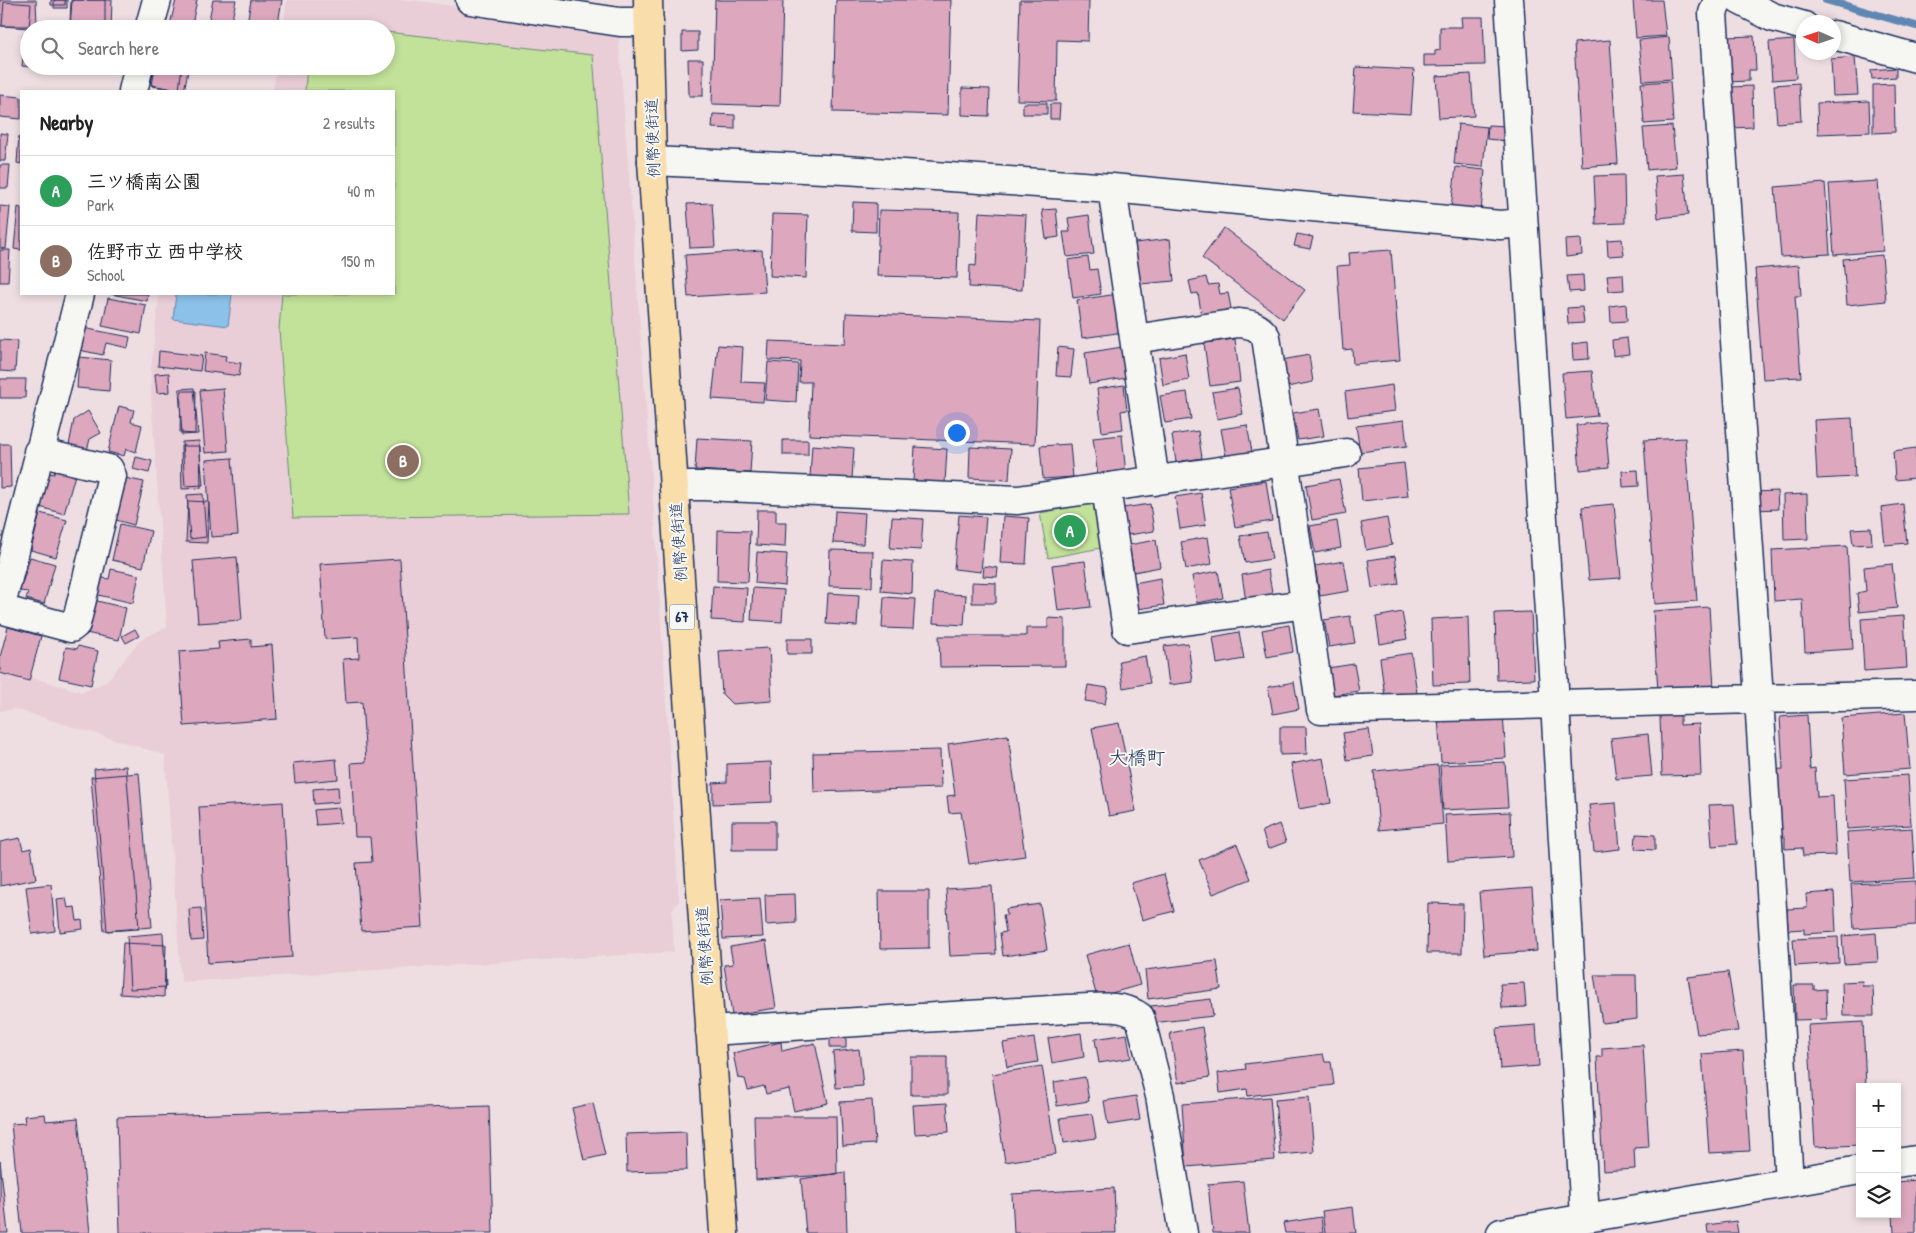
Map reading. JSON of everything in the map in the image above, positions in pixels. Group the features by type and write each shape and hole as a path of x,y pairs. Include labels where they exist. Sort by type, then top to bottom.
{"main road":[{"name":"例幣使街道","path":"649,11 652,161 724,1233"}],"street":[{"path":"151,20 157,0"},
{"path":"470,0 620,22 649,11"},
{"path":"1509,0 1555,703 1585,1217"},
{"path":"1718,0 1713,13 1759,698 1788,1182"},
{"path":"1739,0 1772,17 1796,24"},
{"path":"1841,37 1916,58"},
{"path":"133,90 137,75"},
{"path":"652,161 845,170 1112,188 1500,225 1523,223"},
{"path":"1112,188 1155,481"},
{"path":"38,452 109,469 112,476 76,624 71,628 0,609 38,452 80,295"},
{"path":"1135,339 1238,322 1250,324 1262,330 1266,337 1321,710 1916,695"},
{"path":"674,486 1018,500 1155,481 1284,460 1346,453"},
{"path":"1106,488 1127,629 1306,604"},
{"path":"710,1031 1067,1009 1123,1008 1132,1011 1140,1017 1160,1096 1183,1233"},
{"path":"1901,1162 1916,1160"},
{"path":"1501,1233 1856,1171"}],"shaded area":[{"path":"287,0 412,0 618,30 655,527 679,901 672,910 674,952 181,982 165,755 15,709 0,711 1,669 83,692 106,682 141,639 167,627 151,395 151,368 159,295 395,295 395,90 273,90 276,75 395,75 395,20 284,20"}],"green space":[{"path":"395,33 593,55 629,514 293,518 279,329 282,295 395,295 395,90 305,90 306,75 395,75"},
{"path":"1093,503 1101,548 1048,558 1040,513"}],"water":[{"path":"176,295 232,295 228,326 173,319"}],"building":[{"path":"0,0 36,0 37,20 20,20 20,26 0,26"},
{"path":"51,0 65,0 65,5 51,5"},
{"path":"54,0 67,0 67,8 54,8"},
{"path":"71,0 105,0 105,20 70,20"},
{"path":"72,0 112,0 111,20 71,20"},
{"path":"176,0 197,0 193,20 171,20"},
{"path":"213,0 236,0 232,20 209,20"},
{"path":"251,0 282,0 279,20 248,20"},
{"path":"715,0 783,0 780,106 712,104"},
{"path":"836,0 951,0 948,115 833,112"},
{"path":"1020,0 1089,0 1088,41 1057,40 1056,101 1017,100"},
{"path":"1633,0 1662,0 1666,36 1636,38"},
{"path":"4,2 31,4 30,20 20,20 20,27 2,26"},
{"path":"1461,17 1483,17 1485,65 1424,66 1424,55 1435,55 1435,51 1440,50 1440,27 1462,27"},
{"path":"682,32 698,32 698,50 682,51"},
{"path":"1754,36 1756,70 1749,70 1749,81 1728,82 1726,37"},
{"path":"1669,37 1672,79 1643,81 1639,40"},
{"path":"1610,40 1618,164 1582,167 1574,43"},
{"path":"1794,40 1796,78 1772,80 1769,42"},
{"path":"1855,57 1858,95 1833,96 1831,60 1841,60 1841,58"},
{"path":"688,59 703,59 703,96 689,96"},
{"path":"1356,67 1414,70 1411,114 1353,111"},
{"path":"1896,68 1896,77 1872,79 1871,70"},
{"path":"1471,74 1474,116 1439,118 1436,76"},
{"path":"153,75 187,75 184,90 151,85"},
{"path":"154,75 181,75 179,90 152,86"},
{"path":"1670,81 1673,122 1644,124 1641,83"},
{"path":"1799,83 1801,121 1777,123 1774,85"},
{"path":"1894,84 1895,132 1873,133 1873,85"},
{"path":"1752,86 1753,127 1732,128 1731,87"},
{"path":"962,88 990,89 989,116 962,115"},
{"path":"0,95 20,97 20,119 0,117"},
{"path":"1869,101 1870,132 1818,134 1817,103"},
{"path":"1023,103 1047,103 1047,114 1023,114"},
{"path":"1050,104 1060,104 1059,119 1050,119"},
{"path":"713,114 735,115 735,129 712,128"},
{"path":"1458,124 1487,127 1483,167 1454,164"},
{"path":"1488,125 1508,126 1507,141 1487,139"},
{"path":"1672,126 1676,167 1647,170 1643,128"},
{"path":"0,133 8,134 5,161 0,161"},
{"path":"19,136 20,136 20,164 17,163"},
{"path":"0,165 10,165 8,188 0,188"},
{"path":"1456,167 1485,170 1481,211 1451,208"},
{"path":"1684,174 1688,215 1658,218 1655,176"},
{"path":"1624,175 1625,223 1596,224 1594,176"},
{"path":"1878,181 1883,251 1834,255 1829,184"},
{"path":"1825,183 1830,254 1781,257 1775,187"},
{"path":"853,202 876,203 876,232 852,231"},
{"path":"712,203 715,247 690,248 687,204"},
{"path":"0,206 10,207 6,249 0,248"},
{"path":"18,207 20,208 20,250 14,249"},
{"path":"1056,209 1059,237 1046,239 1042,210"},
{"path":"879,210 959,212 957,278 877,276"},
{"path":"979,212 1026,215 1022,290 969,287 970,265 976,266"},
{"path":"772,214 808,215 806,278 770,276"},
{"path":"1089,215 1094,254 1067,257 1063,232 1070,232 1068,218"},
{"path":"1224,228 1305,290 1283,319 1202,258"},
{"path":"1297,234 1313,237 1310,249 1294,246"},
{"path":"1170,239 1174,281 1140,284 1135,243"},
{"path":"1581,239 1582,255 1566,257 1565,240"},
{"path":"1622,239 1624,255 1608,256 1607,240"},
{"path":"0,250 10,250 8,282 0,282"},
{"path":"762,250 765,292 688,297 685,255"},
{"path":"1391,250 1400,360 1353,364 1352,349 1343,350 1337,266 1350,265 1349,253"},
{"path":"1882,255 1886,301 1847,305 1843,259"},
{"path":"1088,257 1090,270 1097,269 1101,294 1073,298 1068,260"},
{"path":"1799,265 1801,296 1795,296 1801,377 1763,379 1755,269"},
{"path":"1623,274 1624,290 1609,291 1607,275"},
{"path":"1583,275 1584,291 1569,292 1567,276"},
{"path":"1206,277 1208,285 1218,284 1220,294 1228,293 1232,313 1202,318 1198,293 1192,294 1189,281"},
{"path":"1118,294 1124,332 1082,338 1077,300"},
{"path":"116,295 148,295 147,301"},
{"path":"108,298 146,305 141,334 102,326"},
{"path":"1626,304 1627,321 1611,322 1610,306"},
{"path":"1582,307 1584,323 1568,324 1567,308"},
{"path":"846,313 1040,321 1035,444 809,435 811,382 799,382 800,361 768,360 769,341 845,344"},
{"path":"83,328 130,337 128,348 106,343 103,355 79,350"},
{"path":"1627,338 1629,354 1613,356 1612,340"},
{"path":"1235,339 1240,382 1210,386 1204,343"},
{"path":"0,340 17,341 15,372 0,371"},
{"path":"1588,342 1589,359 1573,360 1572,344"},
{"path":"718,345 743,347 741,382 765,383 763,402 712,399"},
{"path":"1058,347 1074,349 1071,377 1056,376"},
{"path":"1122,347 1126,378 1089,384 1085,353"},
{"path":"159,351 202,356 200,371 158,366"},
{"path":"205,353 226,356 225,361 241,363 239,376 203,371"},
{"path":"1185,353 1189,380 1163,385 1159,358"},
{"path":"1309,355 1313,382 1287,387 1282,360"},
{"path":"79,357 111,360 109,391 77,388"},
{"path":"768,362 798,364 796,402 765,400"},
{"path":"1592,371 1597,416 1566,419 1562,373"},
{"path":"169,373 170,392 157,393 155,374"},
{"path":"0,379 26,379 25,398 0,398"},
{"path":"1124,385 1127,410 1121,411 1123,429 1102,432 1097,389"},
{"path":"1392,385 1395,411 1348,417 1345,392"},
{"path":"194,388 198,434 182,435 179,389"},
{"path":"223,388 228,451 205,453 200,390"},
{"path":"1238,388 1243,414 1217,419 1212,392"},
{"path":"181,391 196,391 195,434 180,433"},
{"path":"1187,392 1191,419 1165,423 1160,396"},
{"path":"119,406 134,410 131,422 142,425 136,452 126,449 124,456 108,452"},
{"path":"1319,409 1324,436 1298,440 1293,413"},
{"path":"88,411 101,433 90,439 86,454 68,450 74,420"},
{"path":"1852,418 1855,477 1817,479 1814,420"},
{"path":"1404,420 1407,446 1360,452 1356,426"},
{"path":"1605,422 1609,467 1580,470 1576,425"},
{"path":"1247,425 1252,452 1226,456 1221,429"},
{"path":"1198,431 1202,458 1176,462 1172,435"},
{"path":"1122,435 1126,474 1098,477 1093,438"},
{"path":"697,438 752,441 750,473 695,470"},
{"path":"1685,438 1697,601 1655,604 1644,440"},
{"path":"783,440 808,440 808,455 783,455"},
{"path":"199,441 203,485 185,486 182,442"},
{"path":"0,444 10,444 11,487 0,488"},
{"path":"1070,444 1073,477 1043,479 1040,446"},
{"path":"812,445 854,448 852,479 810,477"},
{"path":"181,446 200,446 201,488 182,489"},
{"path":"915,447 947,449 945,483 913,481"},
{"path":"970,447 1011,449 1009,480 969,478"},
{"path":"1916,448 1916,478 1895,480 1893,451"},
{"path":"136,457 152,461 149,473 133,469"},
{"path":"232,458 238,535 211,537 206,460"},
{"path":"1404,463 1408,496 1362,501 1359,468"},
{"path":"55,469 75,475 64,514 40,507 49,473 54,474"},
{"path":"1638,470 1639,486 1623,487 1622,471"},
{"path":"125,478 144,482 134,525 116,520"},
{"path":"1339,479 1346,514 1312,520 1306,485"},
{"path":"1266,481 1272,521 1235,527 1228,487"},
{"path":"1777,491 1778,509 1755,510 1754,492"},
{"path":"1201,493 1206,525 1180,529 1175,497"},
{"path":"203,494 206,537 190,539 187,495"},
{"path":"1807,494 1808,539 1784,540 1783,495"},
{"path":"188,501 209,502 207,543 186,542"},
{"path":"1150,504 1154,531 1128,535 1123,508"},
{"path":"1614,504 1621,578 1589,580 1582,507"},
{"path":"1903,504 1907,543 1885,545 1881,507"},
{"path":"757,510 776,510 776,522 786,522 785,547 756,545"},
{"path":"835,511 865,513 863,544 833,543"},
{"path":"40,513 67,520 56,557 31,550"},
{"path":"959,515 986,517 981,572 954,569"},
{"path":"1003,516 1029,518 1026,564 1000,563"},
{"path":"892,517 923,519 921,550 890,548"},
{"path":"1387,518 1392,545 1366,550 1361,523"},
{"path":"1337,521 1341,548 1315,553 1310,526"},
{"path":"120,524 151,531 143,567 112,560"},
{"path":"1871,528 1872,544 1853,545 1851,529"},
{"path":"718,530 750,531 748,582 717,581"},
{"path":"1267,532 1272,559 1245,563 1240,536"},
{"path":"1208,537 1212,564 1186,569 1181,542"},
{"path":"1156,540 1160,567 1134,572 1129,545"},
{"path":"1847,546 1853,649 1805,652 1802,599 1774,601 1772,550"},
{"path":"830,550 873,551 872,587 829,586"},
{"path":"757,552 787,554 785,586 755,583"},
{"path":"1395,556 1399,584 1372,588 1368,560"},
{"path":"30,557 55,564 44,604 26,599 28,592 20,591"},
{"path":"237,557 242,620 198,623 193,561"},
{"path":"400,559 423,927 361,931 356,863 372,862 370,837 355,837 351,763 366,762 362,702 346,703 343,659 359,658 358,637 325,639 320,564"},
{"path":"883,560 913,562 912,594 881,591"},
{"path":"1085,561 1091,607 1058,611 1052,565"},
{"path":"1344,561 1349,591 1320,596 1315,566"},
{"path":"1892,564 1897,608 1859,612 1857,593 1866,591 1864,567"},
{"path":"984,566 998,568 997,577 983,576"},
{"path":"111,569 139,575 133,603 94,594 98,577 109,579"},
{"path":"1268,570 1273,597 1246,602 1242,575"},
{"path":"1218,571 1223,598 1197,603 1192,576"},
{"path":"1160,578 1164,605 1138,609 1134,583"},
{"path":"972,582 996,583 996,603 972,603"},
{"path":"713,586 747,588 745,622 711,620"},
{"path":"753,588 784,590 782,622 751,620"},
{"path":"828,593 859,595 857,626 826,624"},
{"path":"935,593 966,595 964,625 933,623"},
{"path":"884,597 915,599 913,629 882,628"},
{"path":"93,600 126,608 119,640 86,633"},
{"path":"1709,607 1714,688 1658,692 1653,611"},
{"path":"1402,612 1407,639 1380,644 1376,617"},
{"path":"1531,612 1534,679 1497,680 1495,613"},
{"path":"1350,616 1355,643 1329,647 1324,620"},
{"path":"1904,616 1907,668 1864,671 1861,619"},
{"path":"1468,617 1470,684 1433,685 1431,619"},
{"path":"1048,618 1065,619 1065,666 940,667 939,636 1026,636 1026,628 1048,628"},
{"path":"1289,625 1293,652 1267,657 1262,630"},
{"path":"8,627 41,636 29,681 0,673 0,657"},
{"path":"135,629 139,636 126,643 122,636"},
{"path":"1239,632 1244,659 1217,664 1213,637"},
{"path":"251,639 251,647 272,645 277,719 184,726 179,652 219,649 218,642"},
{"path":"787,639 812,639 812,654 787,654"},
{"path":"1188,643 1193,682 1169,685 1164,646"},
{"path":"78,646 98,651 91,685 59,678 66,647 77,649"},
{"path":"769,648 772,701 732,704 722,694 719,651"},
{"path":"1411,653 1417,693 1385,697 1380,658"},
{"path":"1145,656 1150,683 1123,688 1119,661"},
{"path":"1354,664 1359,691 1333,695 1328,668"},
{"path":"1294,682 1299,709 1273,714 1268,687"},
{"path":"1088,685 1108,688 1105,704 1085,701"},
{"path":"1503,713 1506,758 1441,762 1438,717"},
{"path":"1905,713 1910,769 1845,774 1841,718"},
{"path":"1680,715 1680,725 1699,724 1701,775 1662,776 1660,716"},
{"path":"1807,715 1810,769 1815,768 1817,797 1833,796 1836,855 1803,856 1802,848 1785,849 1785,837 1776,837 1773,770 1783,769 1780,717"},
{"path":"1119,723 1136,811 1109,816 1092,728"},
{"path":"1280,727 1306,727 1307,754 1280,755"},
{"path":"1369,729 1373,756 1347,760 1343,733"},
{"path":"1648,734 1652,776 1616,779 1611,738"},
{"path":"1008,735 1025,856 969,864 961,812 949,813 947,796 955,795 948,744"},
{"path":"940,750 941,788 814,792 813,753"},
{"path":"1323,758 1331,803 1299,809 1291,764"},
{"path":"336,759 338,779 295,783 293,763"},
{"path":"771,762 772,802 713,804 713,783 727,782 727,764"},
{"path":"1505,762 1508,807 1443,810 1440,765"},
{"path":"1438,765 1443,824 1379,830 1374,771"},
{"path":"126,766 139,929 107,931 94,769"},
{"path":"139,773 152,927 104,931 91,777"},
{"path":"1908,775 1911,825 1847,829 1844,779"},
{"path":"338,787 339,802 314,804 313,789"},
{"path":"283,802 292,957 208,963 199,807"},
{"path":"1616,803 1620,849 1594,852 1589,805"},
{"path":"1734,804 1737,844 1712,846 1709,805"},
{"path":"339,808 341,823 316,825 314,810"},
{"path":"1510,812 1512,857 1448,861 1445,815"},
{"path":"732,821 775,821 775,850 732,850"},
{"path":"1279,824 1286,842 1268,849 1262,831"},
{"path":"1912,828 1915,878 1850,882 1847,832"},
{"path":"1636,834 1655,835 1655,850 1635,849"},
{"path":"20,838 23,850 31,848 36,879 0,886 0,842"},
{"path":"1237,844 1251,879 1213,894 1199,860"},
{"path":"1164,874 1174,911 1142,920 1131,883"},
{"path":"1916,881 1916,925 1854,929 1851,884"},
{"path":"51,884 55,931 32,934 26,887"},
{"path":"992,886 996,954 950,956 946,889"},
{"path":"1532,888 1537,951 1484,955 1479,892"},
{"path":"879,891 929,891 929,948 880,949"},
{"path":"1834,892 1836,932 1804,934 1804,929 1788,930 1787,909 1807,908 1806,894"},
{"path":"795,894 796,923 766,925 765,895"},
{"path":"66,898 68,908 75,907 77,921 82,920 83,929 60,932 57,899"},
{"path":"760,898 763,937 723,939 720,900"},
{"path":"1428,903 1463,904 1462,953 1427,953"},
{"path":"1040,904 1047,950 1003,956 1000,933 1006,932 1003,915 1007,915 1006,909"},
{"path":"201,908 203,940 191,941 189,909"},
{"path":"163,933 166,987 130,989 127,936"},
{"path":"1876,933 1878,962 1844,964 1842,936"},
{"path":"1838,937 1839,963 1795,966 1793,939"},
{"path":"766,941 776,1008 732,1015 724,965 733,964 730,947"},
{"path":"123,943 166,945 164,997 120,994"},
{"path":"1129,943 1140,985 1097,997 1085,955"},
{"path":"1217,961 1221,989 1148,999 1145,970"},
{"path":"1728,972 1738,1031 1697,1034 1688,977"},
{"path":"1594,975 1636,975 1637,1019 1602,1023"},
{"path":"1862,981 1863,986 1873,986 1874,1016 1843,1016 1842,982"},
{"path":"1524,983 1526,1007 1502,1008 1500,984"},
{"path":"1794,985 1814,985 1814,990 1826,989 1827,1019 1795,1020"},
{"path":"1211,999 1213,1016 1152,1023 1151,1006"},
{"path":"1863,1022 1866,1083 1856,1083 1856,1145 1815,1147 1808,1025"},
{"path":"1536,1025 1539,1066 1500,1069 1497,1028"},
{"path":"1202,1027 1210,1077 1178,1083 1170,1033"},
{"path":"1081,1033 1084,1057 1052,1063 1048,1038"},
{"path":"1127,1034 1131,1058 1099,1063 1095,1039"},
{"path":"830,1035 846,1035 846,1048 830,1048"},
{"path":"1034,1038 1038,1062 1007,1067 1003,1043"},
{"path":"781,1042 782,1051 815,1043 828,1103 794,1111 789,1089 766,1094 764,1086 748,1090 745,1079 738,1078 733,1053"},
{"path":"1643,1045 1649,1147 1634,1148 1635,1169 1603,1171 1597,1057 1602,1057 1602,1048"},
{"path":"859,1049 863,1086 836,1088 833,1052"},
{"path":"1743,1051 1750,1151 1709,1153 1702,1054"},
{"path":"1323,1054 1325,1062 1331,1062 1334,1085 1248,1096 1247,1089 1220,1093 1218,1073 1246,1069 1245,1064"},
{"path":"911,1057 947,1057 947,1095 911,1095"},
{"path":"1042,1066 1056,1154 1005,1162 992,1074"},
{"path":"1085,1077 1089,1101 1057,1106 1054,1082"},
{"path":"1136,1096 1140,1120 1108,1125 1104,1101"},
{"path":"1270,1097 1275,1160 1186,1167 1182,1104"},
{"path":"1309,1097 1314,1152 1280,1155 1275,1100"},
{"path":"872,1100 875,1144 843,1146 840,1102"},
{"path":"593,1103 605,1155 584,1160 572,1108"},
{"path":"947,1103 949,1132 915,1134 913,1105"},
{"path":"489,1106 493,1233 120,1233 117,1117"},
{"path":"45,1114 46,1121 78,1118 90,1233 22,1233 11,1124 25,1123 24,1116"},
{"path":"1092,1114 1096,1138 1064,1143 1060,1118"},
{"path":"754,1116 836,1116 837,1174 756,1180"},
{"path":"686,1132 687,1170 627,1172 626,1134"},
{"path":"0,1161 8,1233 0,1233"},
{"path":"845,1172 847,1233 806,1233 801,1179"},
{"path":"1916,1180 1916,1233 1894,1233 1893,1218 1901,1218 1901,1182"},
{"path":"1243,1181 1249,1233 1213,1233 1208,1184"},
{"path":"1114,1188 1116,1233 1014,1233 1012,1194"},
{"path":"1353,1207 1356,1233 1325,1233 1322,1211"},
{"path":"1321,1217 1323,1233 1285,1233 1283,1223"},
{"path":"1736,1221 1738,1233 1708,1233 1707,1225"}],"waterway":[{"path":"1826,0 1916,26"}],"place":[{"name":"佐野市立 西中学校","path":"403,461"},
{"name":"三ツ橋南公園","path":"1070,531"}],"district":[{"name":"大橋町","path":"1137,757"}]}
